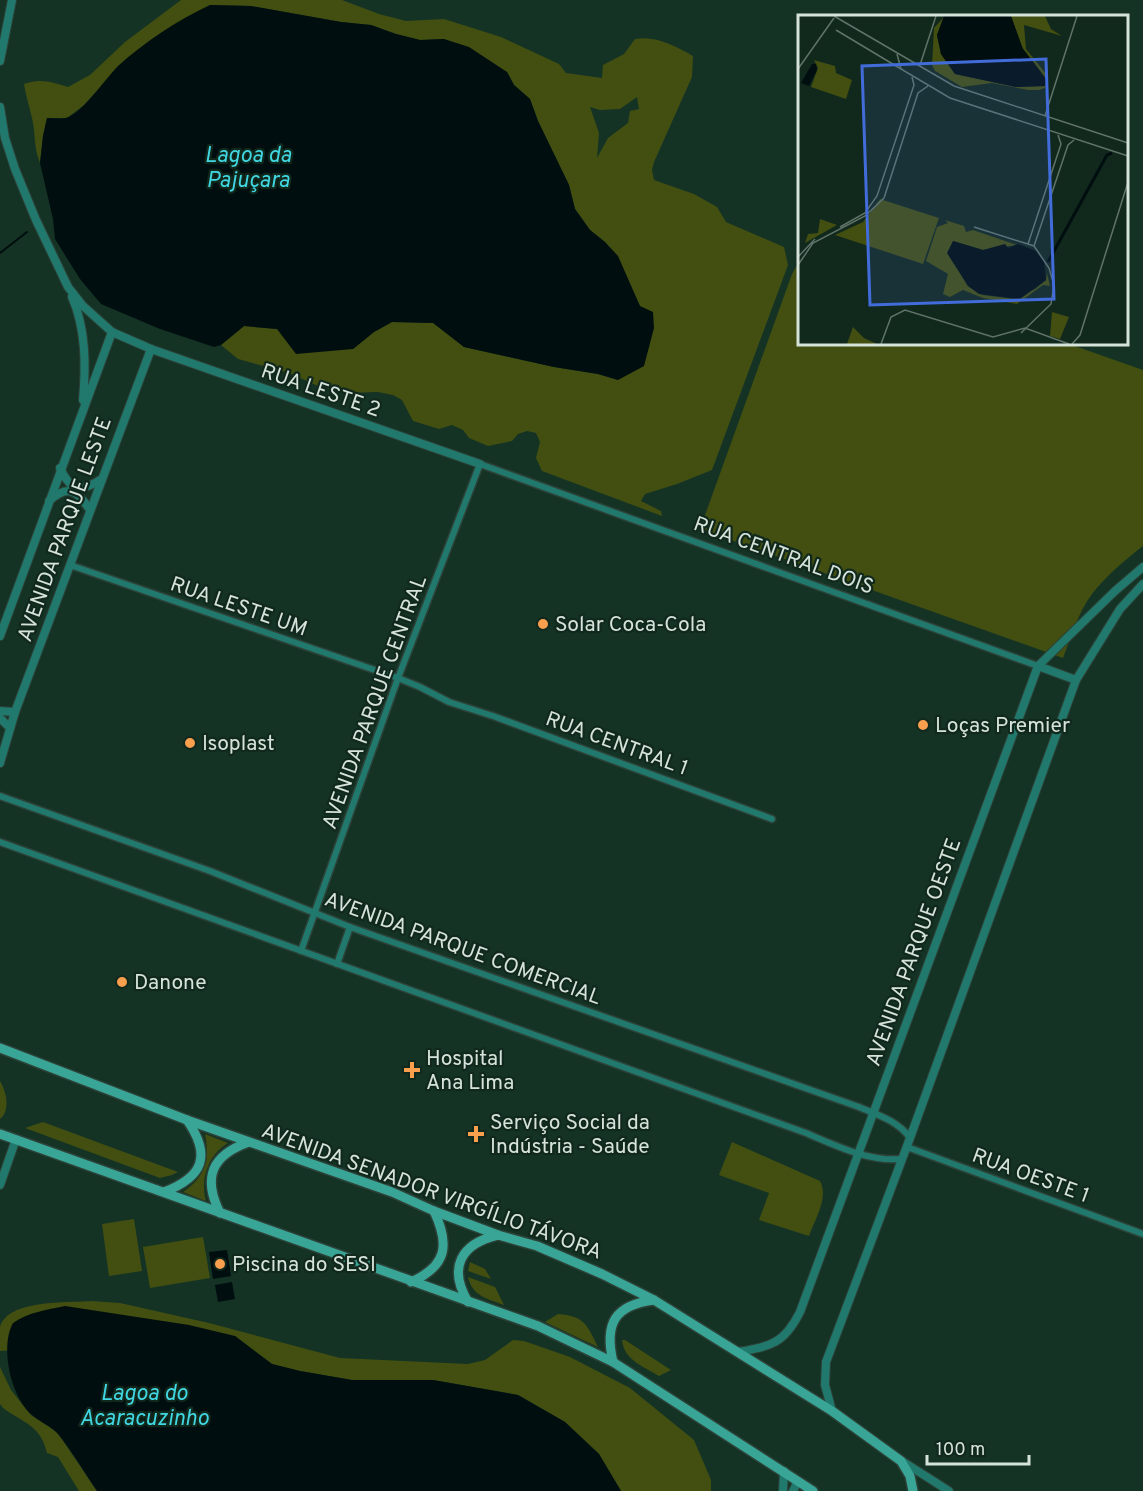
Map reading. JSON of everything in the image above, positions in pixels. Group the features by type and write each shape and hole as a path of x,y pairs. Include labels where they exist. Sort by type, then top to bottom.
{"main road":[{"name":"AVENIDA SENADOR VIRGÍLIO TÁVORA","path":"0,1048 187,1120 392,1192 434,1211 498,1235 537,1246 602,1274 654,1300 738,1352 832,1411 901,1461"},
{"path":"164,1192 188,1180 195,1174 198,1167 201,1151 199,1142 187,1120"},
{"path":"0,1134 538,1326 613,1362 813,1491"},
{"path":"220,1213 211,1192 214,1170 226,1153 249,1142"},
{"path":"411,1282 432,1270 442,1254 444,1238 434,1211"},
{"path":"468,1302 458,1277 458,1266 463,1254 474,1243 498,1235"},
{"path":"613,1362 610,1337 617,1316 635,1303 654,1300"},
{"path":"901,1461 910,1476 913,1491"}],"street":[{"path":"0,61 12,0"},
{"path":"0,107 5,138 15,169 77,310 84,346 82,409"},
{"path":"68,287 83,306 112,332 151,349"},
{"name":"AVENIDA PARQUE LESTE","path":"0,636 112,332"},
{"name":"AVENIDA PARQUE LESTE","path":"0,763 15,712 151,349"},
{"name":"RUA LESTE 2","path":"151,349 480,464"},
{"name":"RUA CENTRAL DOIS","path":"480,464 1076,680"},
{"name":"AVENIDA PARQUE CENTRAL","path":"301,951 398,678 480,464"},
{"path":"60,468 68,482 78,488 90,487 101,479"},
{"path":"48,501 61,491 72,492 82,499 90,510"},
{"name":"RUA LESTE UM","path":"70,565 398,678 449,702"},
{"name":"AVENIDA PARQUE OESTE","path":"738,1352 773,1343 782,1338 792,1329 800,1312 1038,666 1143,567"},
{"path":"832,1411 825,1385 826,1362 903,1159 1076,680 1120,609 1143,584"},
{"name":"RUA CENTRAL 1","path":"449,702 493,716 772,819"},
{"path":"0,711 15,712"},
{"path":"0,718 10,728"},
{"name":"AVENIDA PARQUE COMERCIAL","path":"0,796 210,871 350,927 873,1113 899,1125 910,1138"},
{"path":"0,842 859,1154 883,1159 903,1159"},
{"path":"337,964 350,927"},
{"path":"0,1185 16,1139"},
{"name":"RUA OESTE 1","path":"907,1147 1143,1234"},
{"name":"AVENIDA SENADOR VIRGÍLIO TÁVORA","path":"901,1461 949,1491"},
{"path":"783,1491 784,1471"},
{"path":"793,1491 798,1480"}],"shaded area":[{"path":"0,0 1143,0 1143,1491 0,1491"}],"green space":[{"path":"181,0 342,0 406,21 444,19 501,37 559,64 566,73 602,78 603,65 624,54 635,39 658,40 693,56 692,77 654,162 652,170 654,180 694,194 717,207 726,222 784,247 788,265 712,470 645,494 641,501 661,511 662,516 542,471 536,458 540,442 536,433 527,431 518,434 512,441 488,446 469,438 463,430 452,425 439,429 413,421 402,400 393,395 378,392 346,393 318,386 289,373 238,359 221,345 244,326 277,329 353,349 374,332 392,322 434,323 464,347 618,380 640,306 605,242 590,230 575,209 569,185 538,121 530,99 514,85 507,72 444,39 420,40 371,25 251,6 210,5 118,67 84,105 67,118 47,118 40,163 24,84 41,81 68,87 90,75 125,42","holes":["637,97 639,109 630,111 628,123 608,138 597,158 599,133 590,107 600,110 620,109"]},
{"path":"798,264 798,345 1072,345 1143,370 1143,546 1116,568 1087,601 1063,658 700,529 792,274"},
{"path":"0,1081 6,1095 6,1106 0,1119"},
{"path":"43,1122 178,1172 160,1178 25,1128"},
{"path":"205,1134 228,1143 215,1154 207,1168 204,1184 206,1201 183,1192 196,1181 204,1167 207,1152"},
{"path":"732,1142 820,1181 822,1201 809,1236 759,1220 769,1193 719,1175"},
{"path":"134,1219 142,1271 109,1276 102,1224"},
{"path":"203,1237 210,1278 150,1288 143,1247"},
{"path":"470,1262 485,1269 491,1279 468,1271"},
{"path":"468,1277 495,1287 504,1305 477,1293"},
{"path":"91,1301 120,1303 209,1323 340,1358 468,1364 485,1360 513,1340 524,1341 570,1357 630,1388 694,1440 711,1480 711,1491 621,1491 599,1454 565,1422 518,1395 433,1380 352,1380 300,1371 272,1364 235,1336 0,1351 0,1327 5,1318 14,1311 40,1304"},
{"path":"558,1314 574,1317 584,1323 598,1347 545,1322"},
{"path":"622,1340 671,1370 659,1376 641,1365 626,1353"},
{"path":"0,1367 11,1390 31,1415 57,1432 97,1491 79,1491 58,1457 47,1453 36,1431 3,1408 0,1404"}],"water":[{"name":"Lagoa da Pajuçara","path":"210,5 251,6 371,25 420,40 444,39 469,47 507,72 514,85 530,99 538,121 569,185 575,209 590,230 618,256 640,306 653,312 654,328 644,366 618,380 598,374 554,367 464,347 433,323 392,322 374,332 353,349 296,354 277,329 244,326 221,345 214,347 160,329 101,304 80,279 55,239 53,219 40,163 47,118 66,118 73,115 118,66 139,48 173,25"},
{"name":"Piscina do SESI","path":"227,1250 231,1276 213,1279 209,1252"},
{"path":"232,1282 235,1299 218,1302 215,1285"},
{"name":"Lagoa do Acaracuzinho","path":"65,1306 189,1325 235,1336 272,1364 300,1371 352,1380 433,1380 518,1395 565,1422 599,1454 621,1491 97,1491 58,1434 24,1407 9,1370 7,1344 13,1323 31,1314"}],"waterway":[{"path":"0,253 27,232"}],"place":[{"name":"Solar Coca-Cola","path":"543,624"},
{"name":"Loças Premier","path":"923,725"},
{"name":"Isoplast","path":"190,743"},
{"name":"Danone","path":"122,982"},
{"name":"Hospital Ana Lima","path":"412,1070"},
{"name":"Serviço Social da Indústria - Saúde","path":"476,1134"},
{"name":"Piscina do SESI","path":"220,1264"}]}
